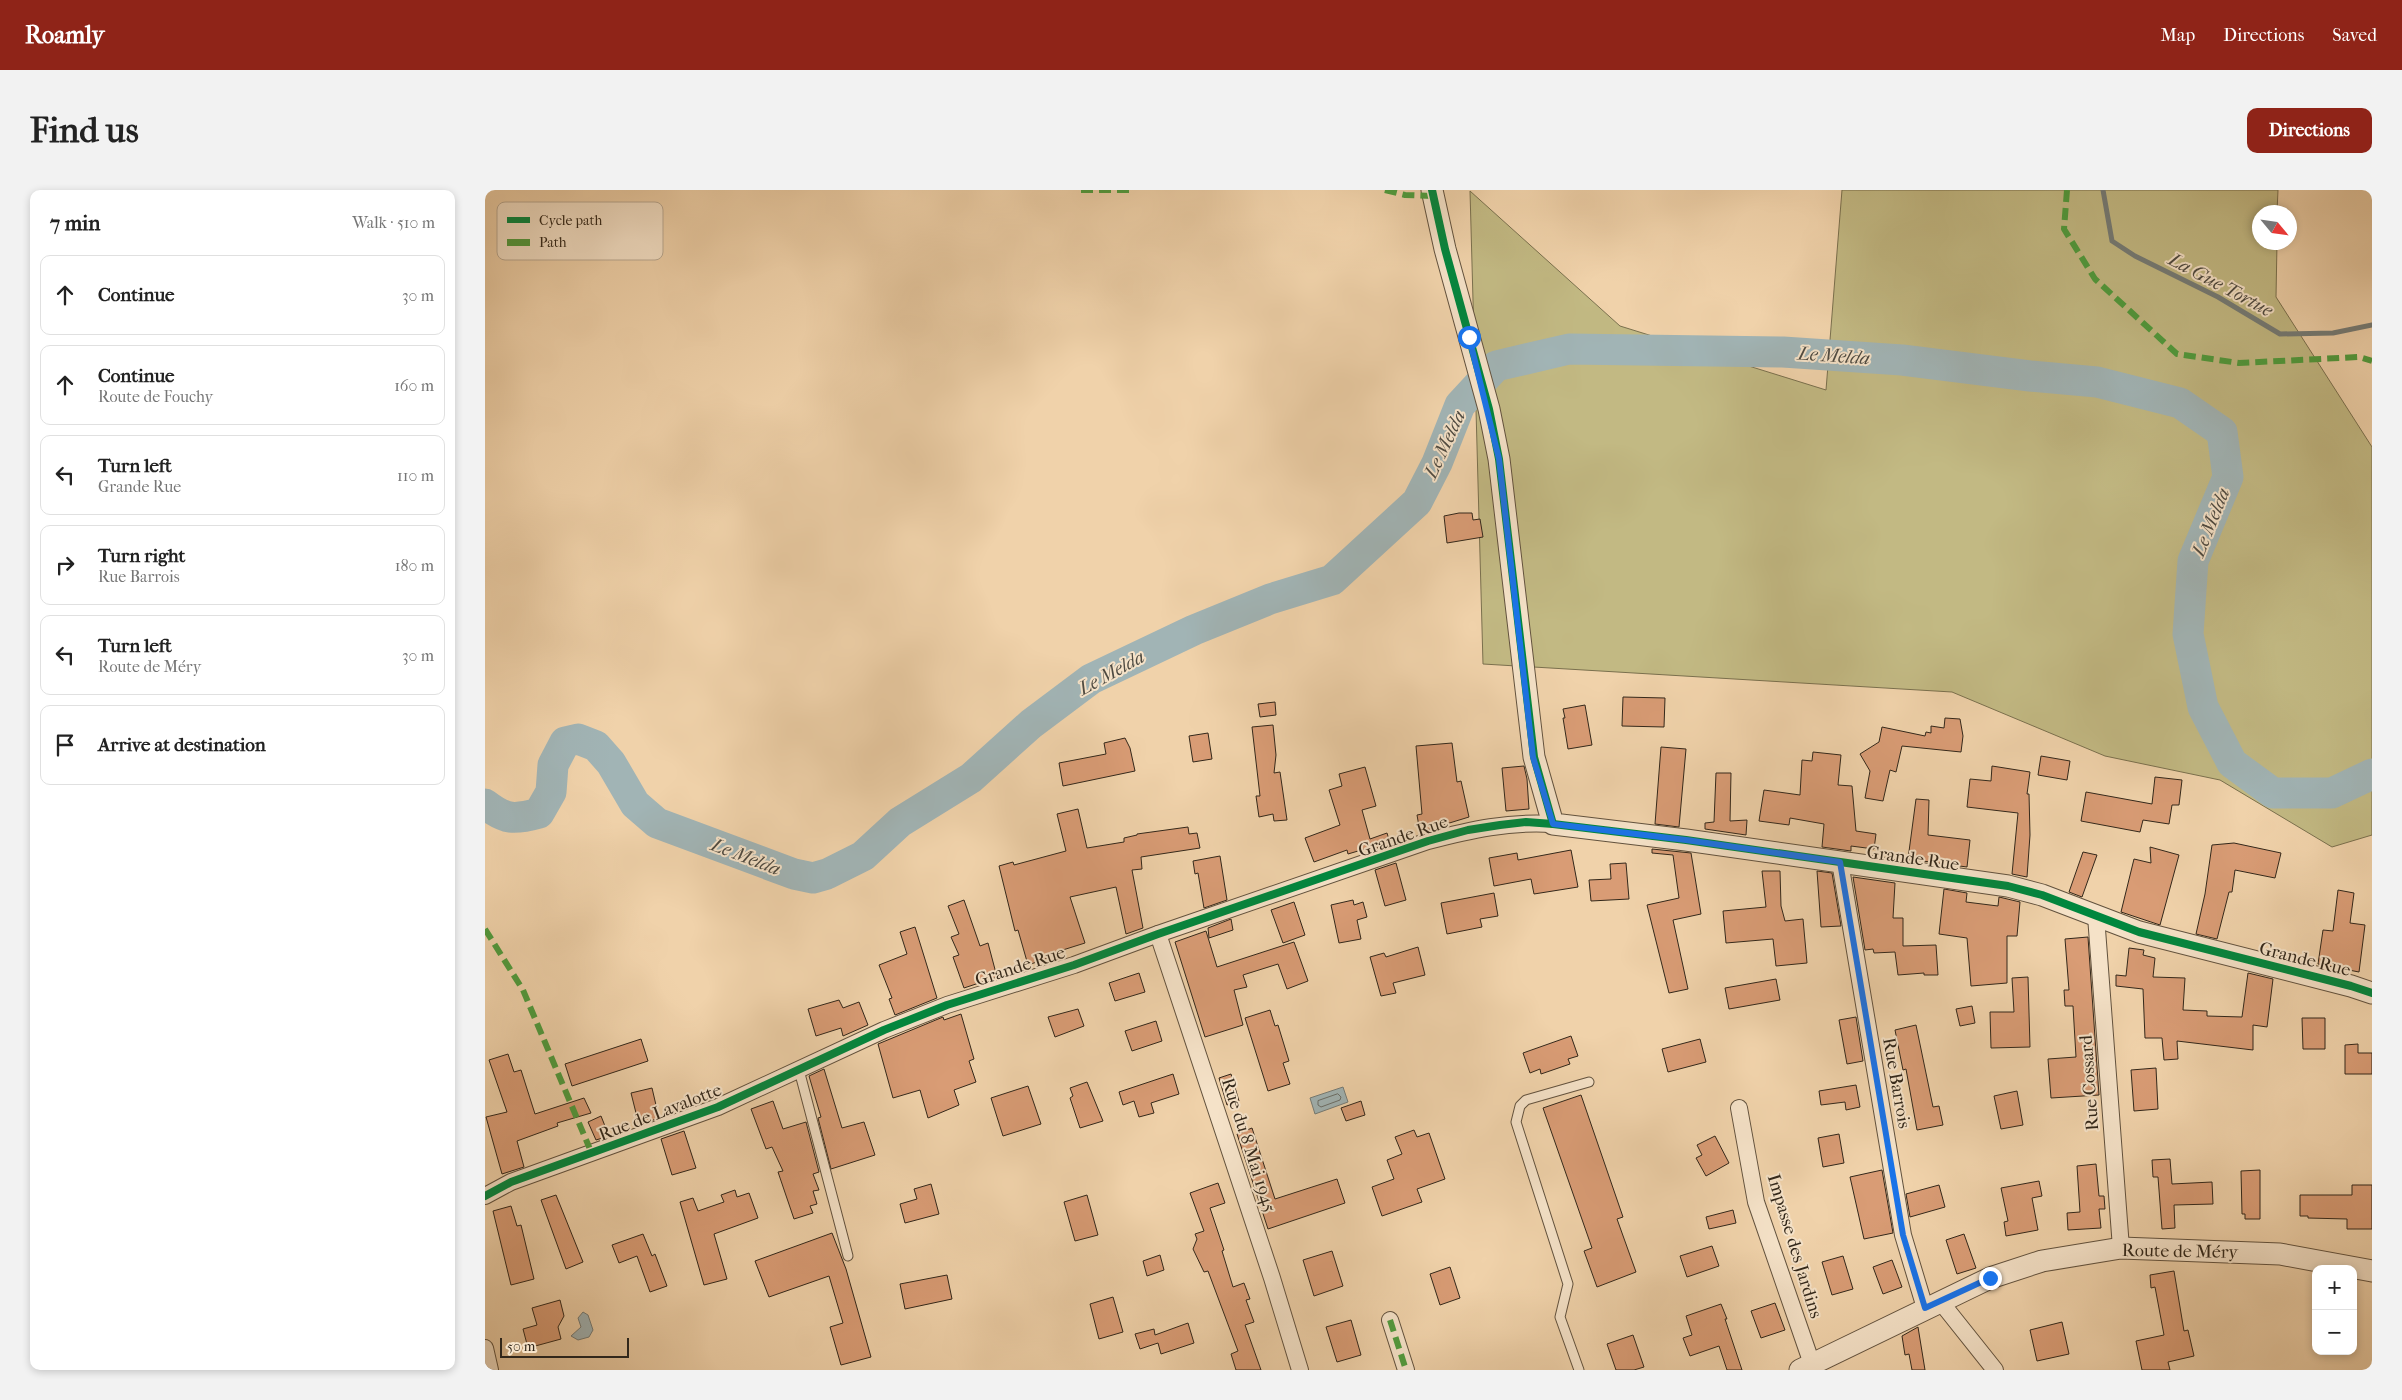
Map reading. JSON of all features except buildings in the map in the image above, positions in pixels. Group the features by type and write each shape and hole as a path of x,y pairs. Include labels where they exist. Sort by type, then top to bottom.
{"street":[{"path":"1433,190 1445,249 1489,409 1499,459 1533,757 1553,824"},
{"name":"Grande Rue","path":"844,1048 947,1005 1074,965 1158,934 1436,839 1500,825 1526,822 1686,840 2008,886 2042,895 2139,932 2288,969 2372,993"},
{"name":"Rue Barrois","path":"1840,862 1903,1235 1932,1304"},
{"name":"Rue Cossard","path":"2096,916 2121,1248"},
{"name":"Rue du 8 Mai 1945","path":"1158,934 1272,1278 1300,1370"},
{"name":"Rue de Lavalotte","path":"485,1196 511,1182 718,1107 844,1048"},
{"name":"Impasse des Jardins","path":"1739,1108 1756,1202 1806,1367"},
{"name":"Route de Méry","path":"1806,1367 1932,1304 1990,1278 2042,1261 2121,1248 2280,1254 2372,1271"},
{"path":"1932,1304 1995,1370"},
{"path":"1389,1320 1406,1370"},
{"path":"485,1348 490,1370"}],"lane":[{"path":"799,1070 848,1256"},
{"path":"1579,1370 1560,1317 1568,1284 1516,1122 1520,1106 1526,1100 1589,1082"}],"shaded area":[{"path":"1842,190 2278,190 2277,205 2252,205 2252,250 2277,250 2276,297 2372,447 2372,835 2332,847 2220,780 2105,756 1952,692 1483,664 1470,191 1620,326 1826,390"}],"water":[{"path":"1343,1087 1348,1102 1315,1114 1310,1098"},
{"path":"583,1312 588,1315 593,1330 589,1337 578,1340 571,1336 581,1327 578,1318"}],"waterway":[{"name":"La Gue Tortue","path":"2103,190 2112,241 2135,256 2218,297 2280,334 2333,333 2372,325"},
{"name":"Le Melda","path":"485,804 505,816 523,817 539,813 551,792 553,765 565,742 578,739 596,746 611,763 635,804 657,823 794,874 813,878 827,874 863,856 900,822 971,778 1031,724 1091,679 1194,630 1270,599 1332,580 1417,502 1437,463 1460,405 1496,366 1569,349 1783,352 1902,360 2030,376 2097,382 2180,403 2222,432 2228,477 2193,561 2188,634 2203,707 2232,763 2273,793 2332,793 2372,774"}],"marked path":[{"path":"1081,190 1135,190"},
{"path":"1385,190 1405,195 1434,196"},
{"path":"2067,190 2064,229 2095,279 2177,354 2239,363 2359,357 2372,361"},
{"path":"485,929 523,990 592,1154"},
{"path":"1390,1320 1406,1370"}],"cycle path":[{"path":"1432,190 1445,249 1489,409 1499,459 1534,757 1553,824"},
{"path":"485,1196 511,1182 718,1107 884,1030 947,1005 1074,965 1428,841 1468,830 1526,822 1686,840 2008,886 2042,895 2139,932 2372,993"}],"route":[{"path":"1469,337 1489,409 1499,459 1533,757 1553,824 1612,830 1840,862 1903,1235 1925,1308 1990,1278"}]}
